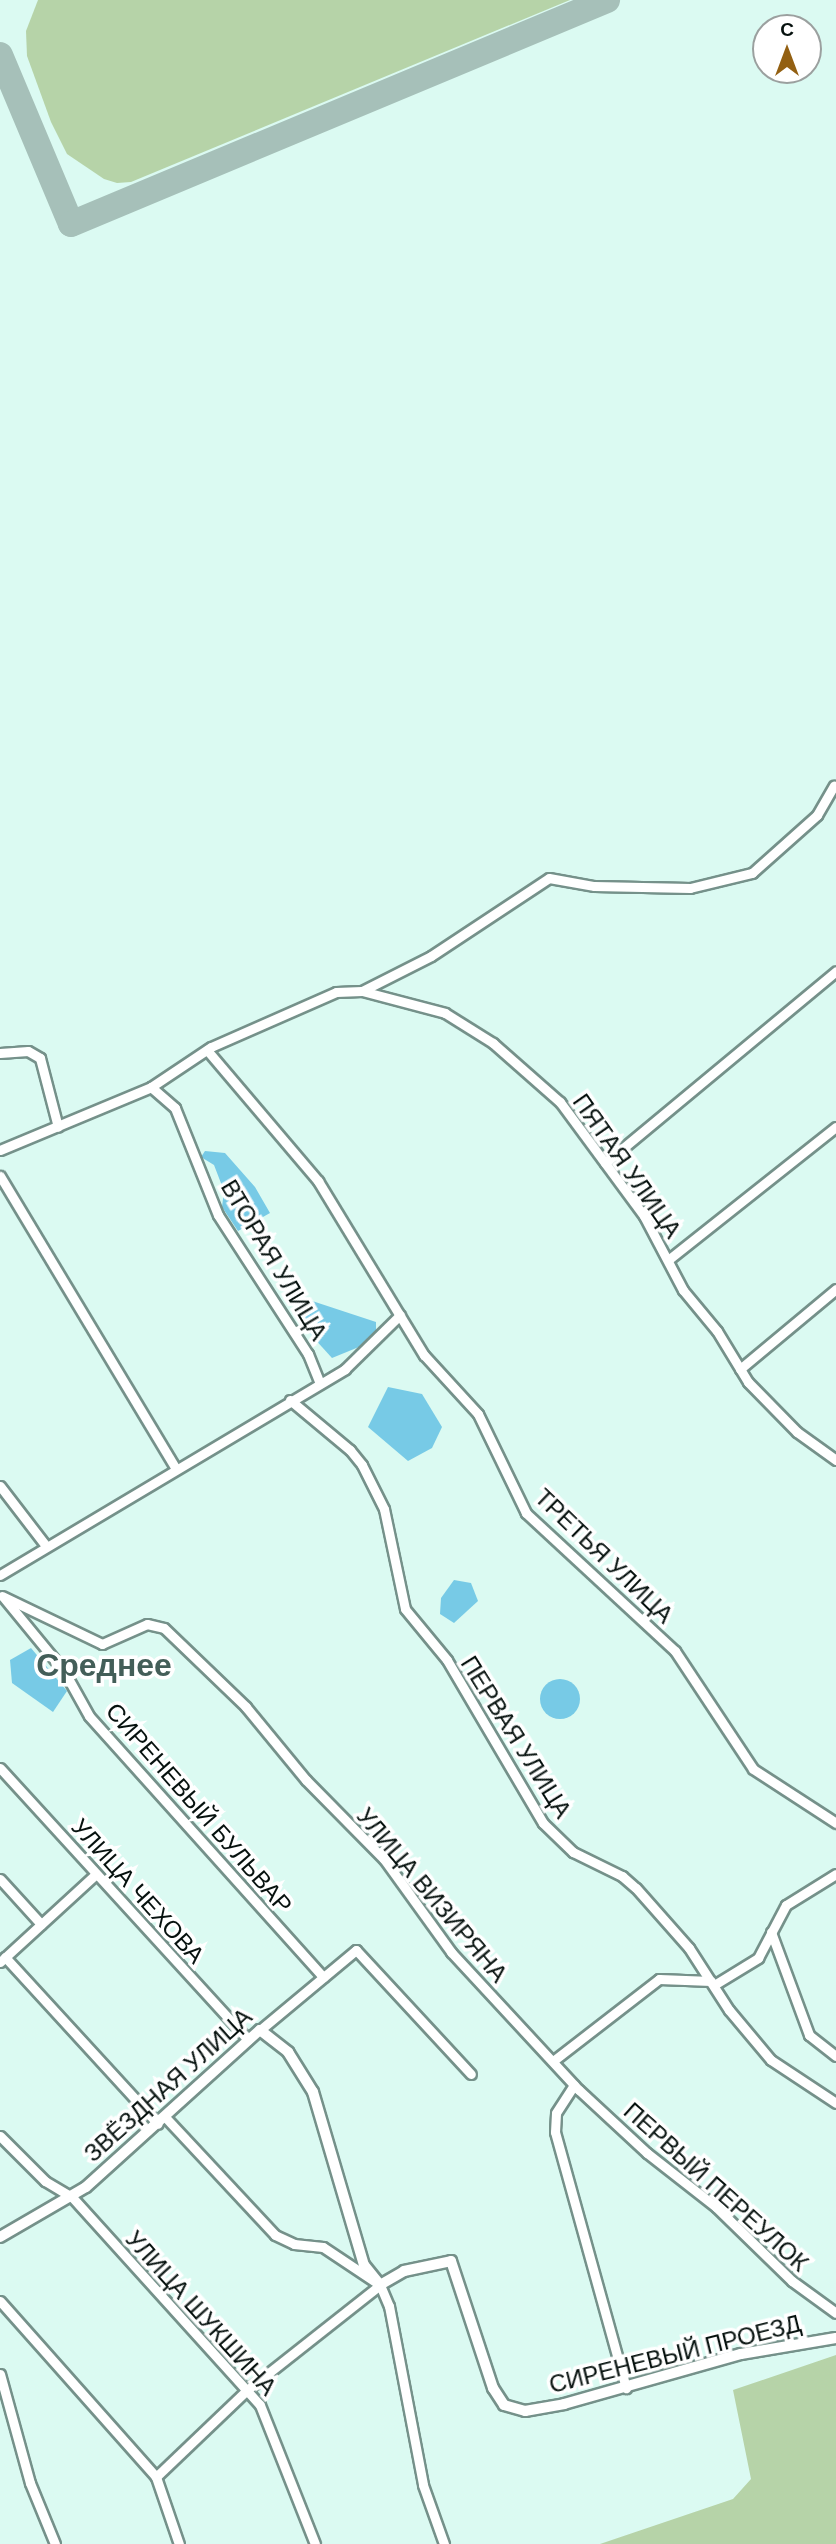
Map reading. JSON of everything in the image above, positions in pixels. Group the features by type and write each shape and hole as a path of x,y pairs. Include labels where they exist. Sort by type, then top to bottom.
{"street":[{"path":"0,1150 151,1087 207,1049 321,996 362,991 423,961 549,877 594,886 690,888 752,873 817,815 834,786"},
{"path":"605,1163 836,971"},
{"name":"ПЯТАЯ УЛИЦА","path":"362,991 429,1007 476,1030 548,1089 644,1216 683,1290 717,1331 740,1369 782,1418 834,1455"},
{"name":"ТРЕТЬЯ УЛИЦА","path":"207,1049 311,1171 434,1368 478,1414 526,1513 675,1651 754,1769 836,1823"},
{"path":"0,1053 28,1051 40,1058 58,1127"},
{"name":"ВТОРАЯ УЛИЦА","path":"151,1087 175,1108 218,1214 308,1354 320,1384"},
{"path":"668,1260 836,1127"},
{"path":"0,1176 175,1467"},
{"path":"740,1369 836,1289"},
{"path":"0,1575 175,1467 360,1359 400,1315"},
{"name":"ПЕРВАЯ УЛИЦА","path":"290,1400 350,1450 362,1465 384,1509 405,1609 447,1660 543,1823 573,1852 622,1876 636,1888 771,2060 836,2104"},
{"path":"0,1486 46,1546"},
{"name":"СИРЕНЕВЫЙ БУЛЬВАР","path":"1,1596 64,1671 89,1716 323,1977"},
{"name":"УЛИЦА ВИЗИРЯНА","path":"1,1596 102,1644 146,1624 164,1628 246,1707 306,1780 384,1859 451,1952 575,2085"},
{"name":"УЛИЦА ЧЕХОВА","path":"0,1769 248,2039"},
{"path":"96,1874 3,1960 275,2235 294,2244 323,2247 380,2285"},
{"path":"553,2061 659,1979 712,1983 758,1958 786,1905 836,1874"},
{"path":"0,1879 41,1924"},
{"path":"771,1932 808,2035 836,2056"},
{"name":"ЗВЁЗДНАЯ УЛИЦА","path":"0,2237 72,2197 162,2121 248,2039 356,1950 471,2074"},
{"path":"260,2030 288,2052 307,2077 330,2140 364,2265 380,2285 389,2306 423,2485 444,2544"},
{"path":"575,2085 556,2113 555,2132 626,2388"},
{"name":"ПЕРВЫЙ ПЕРЕУЛОК","path":"575,2085 648,2153 716,2207 792,2281 836,2313"},
{"name":"УЛИЦА ШУКШИНА","path":"0,2136 45,2181 72,2197 247,2390 267,2416 315,2544"},
{"name":"СИРЕНЕВЫЙ ПРОЕЗД","path":"380,2285 404,2271 451,2261 498,2399 525,2411 626,2388 741,2354 836,2337"},
{"path":"156,2477 247,2390 380,2285"},
{"path":"0,2301 156,2477 179,2544"},
{"path":"0,2374 30,2483 55,2544"}],"green space":[{"path":"38,0 570,0 131,182 117,183 104,179 67,154 51,122 27,56 26,31"},
{"path":"836,2355 836,2544 600,2544 733,2499 751,2479 733,2390"}],"water":[{"path":"205,1151 225,1153 255,1187 270,1213 238,1231 222,1207 224,1191 214,1165 201,1157"},
{"path":"297,1296 376,1322 376,1340 332,1358 302,1325"},
{"path":"388,1387 422,1394 442,1427 432,1448 408,1461 368,1427"},
{"path":"454,1580 471,1583 478,1601 454,1623 440,1614 441,1598"},
{"path":"31,1648 67,1691 53,1712 12,1683 10,1660"},
{"path":"560,1679 568,1680 574,1685 579,1691 579,1707 574,1713 568,1718 560,1719 552,1718 546,1713 541,1707 540,1699 541,1691 546,1685 552,1680"}],"taxiway":[{"path":"0,55 71,224 607,0"}],"district":[{"name":"Среднее","path":"104,1665"}]}
